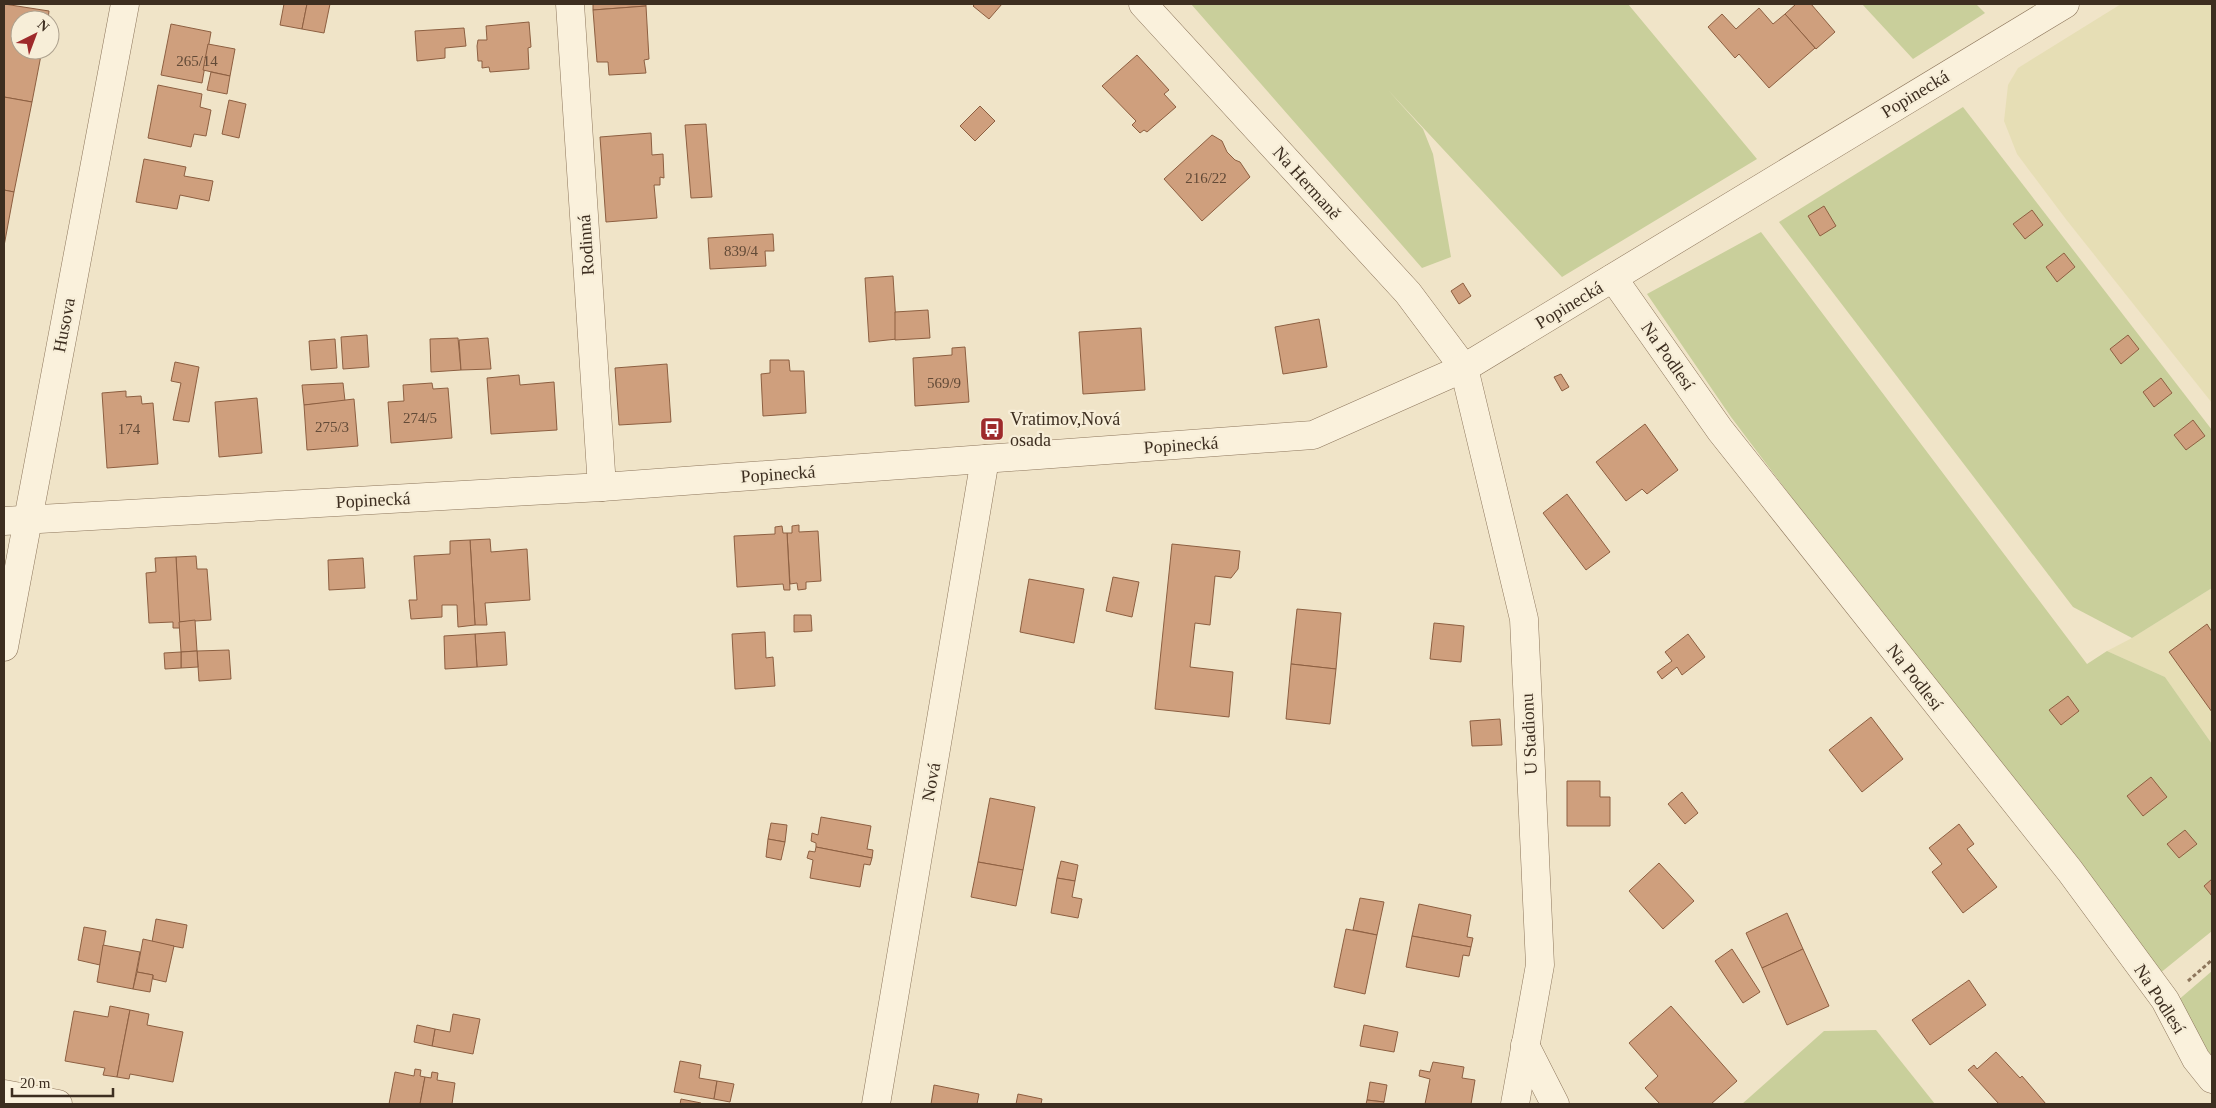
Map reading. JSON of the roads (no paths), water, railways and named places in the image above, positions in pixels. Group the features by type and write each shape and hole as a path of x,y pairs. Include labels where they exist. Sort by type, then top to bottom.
{"street":[{"name":"Husova","path":"4,647 15,520 125,4"},
{"name":"Rodinná","path":"570,4 602,487"},
{"name":"Na Hermaně","path":"1143,4 1408,293 1464,368"},
{"name":"Popinecká","path":"15,520 602,487 1313,435 1464,368 2065,4"},
{"name":"Na Podlesí","path":"1613,278 1720,430 2070,872 2165,1000 2196,1059 2212,1079"},
{"name":"U Stadionu","path":"1464,368 1524,619 1540,965 1515,1104"},
{"name":"Nová","path":"876,1104 985,459"},
{"path":"1526,1045 1555,1104"},
{"path":"4,1094 58,1104"}],"place":[{"name":"Vratimov,Nová osada","path":"992,429"}]}
